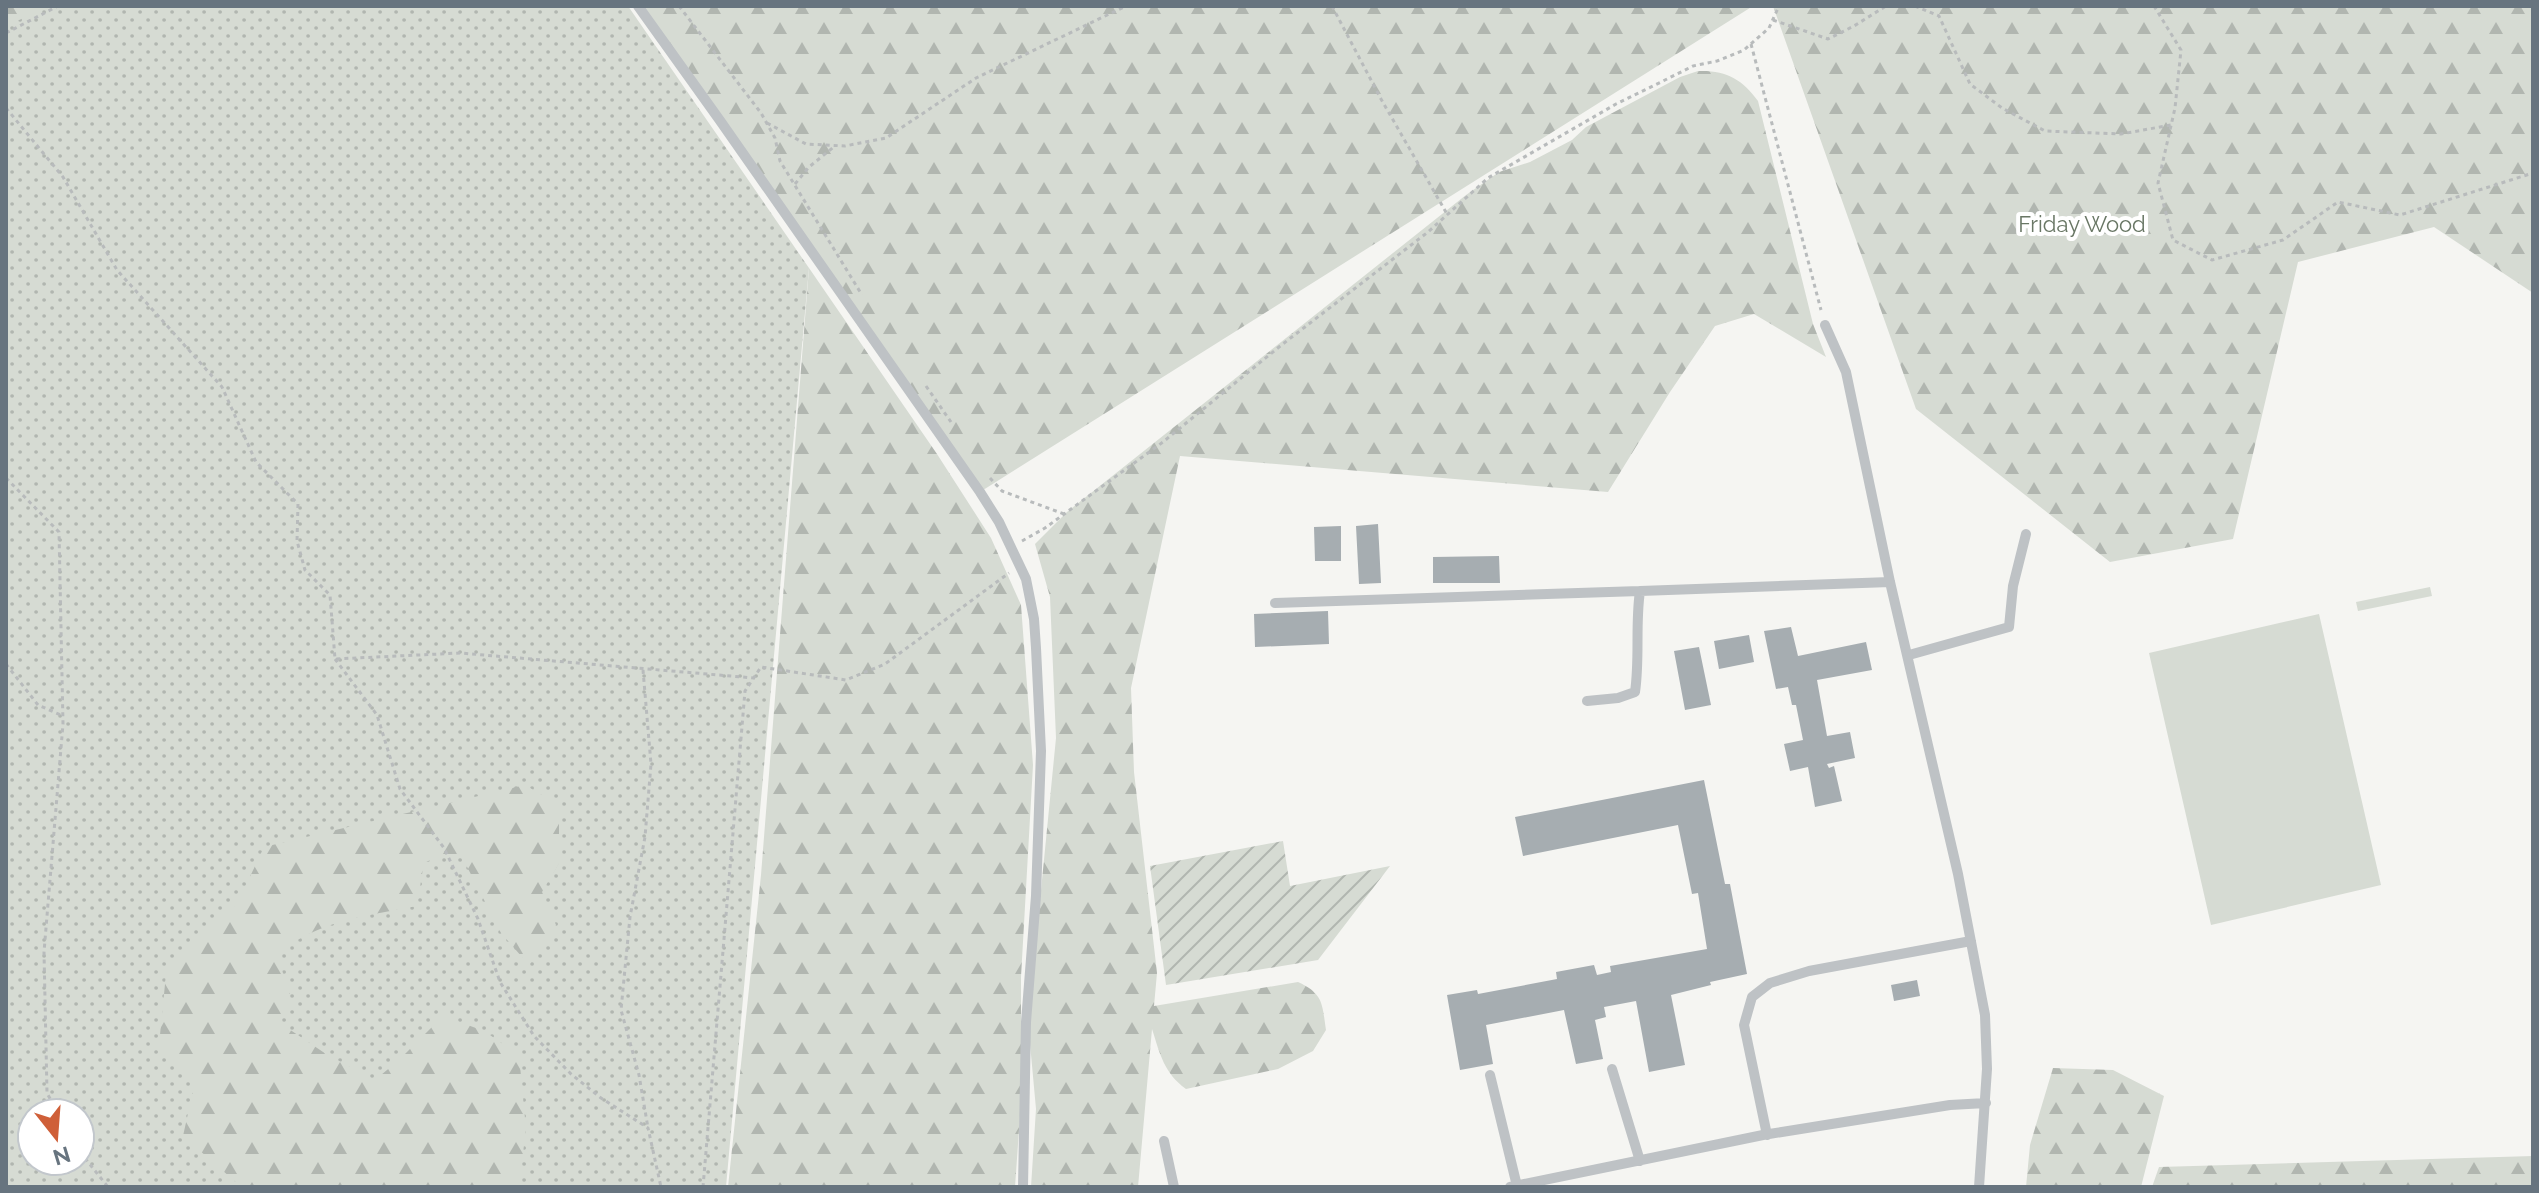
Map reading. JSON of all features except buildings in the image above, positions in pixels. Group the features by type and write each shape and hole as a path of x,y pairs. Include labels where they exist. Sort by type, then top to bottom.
{"lane":[{"path":"638,6 980,492 999,522 1026,579 1034,619 1041,751 1026,1022 1023,1187"},
{"path":"1825,325 1846,372 1985,1015 1986,1103 1979,1187"},
{"path":"1909,655 2009,627 2013,586 2026,534"},
{"path":"1275,603 1890,582"},
{"path":"1587,701 1618,698 1635,692 1639,667 1637,613 1640,591"},
{"path":"1767,1135 1744,1025 1752,997 1770,983 1809,971 1971,941"},
{"path":"1612,1069 1640,1161"},
{"path":"1490,1075 1514,1186 1767,1135 1950,1105 1986,1103"},
{"path":"1164,1141 1174,1187"}],"path":[{"path":"6,33 58,6"},
{"path":"679,6 766,122 775,138 780,161 865,300"},
{"path":"766,122 806,144 835,146 886,138 976,78 1126,6"},
{"path":"1332,6 1447,214"},
{"path":"1011,546 1038,533 1163,442 1279,347 1428,232 1488,178 1616,104 1693,66 1717,61 1744,50 1769,28 1779,6"},
{"path":"1773,20 1828,39 1886,6"},
{"path":"1915,6 1939,16 1970,84 2002,108 2045,131 2121,134 2171,125"},
{"path":"2154,6 2181,50 2171,125 2158,183 2173,240 2212,260 2283,240 2338,202 2400,215 2533,173"},
{"path":"1751,44 1825,325"},
{"path":"6,108 63,177 117,270 222,387 256,462 298,504 297,541 305,570 330,595 335,659 377,715 400,789 444,848 478,919 500,982 534,1036 571,1074 648,1128"},
{"path":"794,184 835,146"},
{"path":"920,379 955,428"},
{"path":"984,472 1002,491 1064,514"},
{"path":"6,478 59,532 63,716 44,952 49,1097"},
{"path":"703,1187 745,691 761,667 846,680 885,664 1010,572"},
{"path":"335,659 460,653 754,678"},
{"path":"6,664 38,705 63,716"},
{"path":"643,670 651,764 645,837 630,917 621,1010 639,1075 661,1187"}],"green space":[{"path":"6,6 628,6 809,268 726,1187 6,1187"},
{"path":"6,6 50,6 6,26"},
{"path":"638,6 1753,6 980,492"},
{"name":"Friday Wood","path":"1773,6 2533,6 2533,293 2434,227 2298,262 2233,539 2110,562 1916,409"},
{"path":"1698,71 1732,77 1758,101 1813,324 1826,357 1754,314 1715,326 1608,492 1180,456 1131,688 1134,772 1157,973 1154,1006 1298,982 1313,991 1320,1001 1326,1030 1313,1051 1278,1069 1186,1089 1168,1070 1152,1029 1138,1187 1031,1187 1036,1109 1028,1022 1056,738 1050,597 1035,544 1067,512 1466,195 1499,172 1530,162 1572,140 1586,127 1680,77"},
{"path":"809,268 991,538 1021,605 1033,765 1021,977 1021,1101 1015,1187 728,1187 761,875"},
{"path":"2430,587 2432,596 2358,611 2356,602"},
{"path":"2319,614 2381,885 2211,925 2149,653"},
{"path":"525,785 559,805 559,863 542,892 556,925 529,965 501,933 460,853 424,862 417,906 343,921 309,934 277,955 290,995 280,1023 326,1054 375,1080 443,1016 484,1031 519,1055 526,1129 520,1177 509,1187 243,1187 238,1184 183,1136 195,1082 159,1045 167,964 237,904 264,847"},
{"path":"1283,841 1290,886 1390,866 1318,960 1166,985 1150,866"},
{"path":"2053,1068 2113,1070 2164,1096 2141,1187 2026,1187 2030,1145"},
{"path":"2533,1156 2533,1187 2152,1187 2159,1167"}]}
